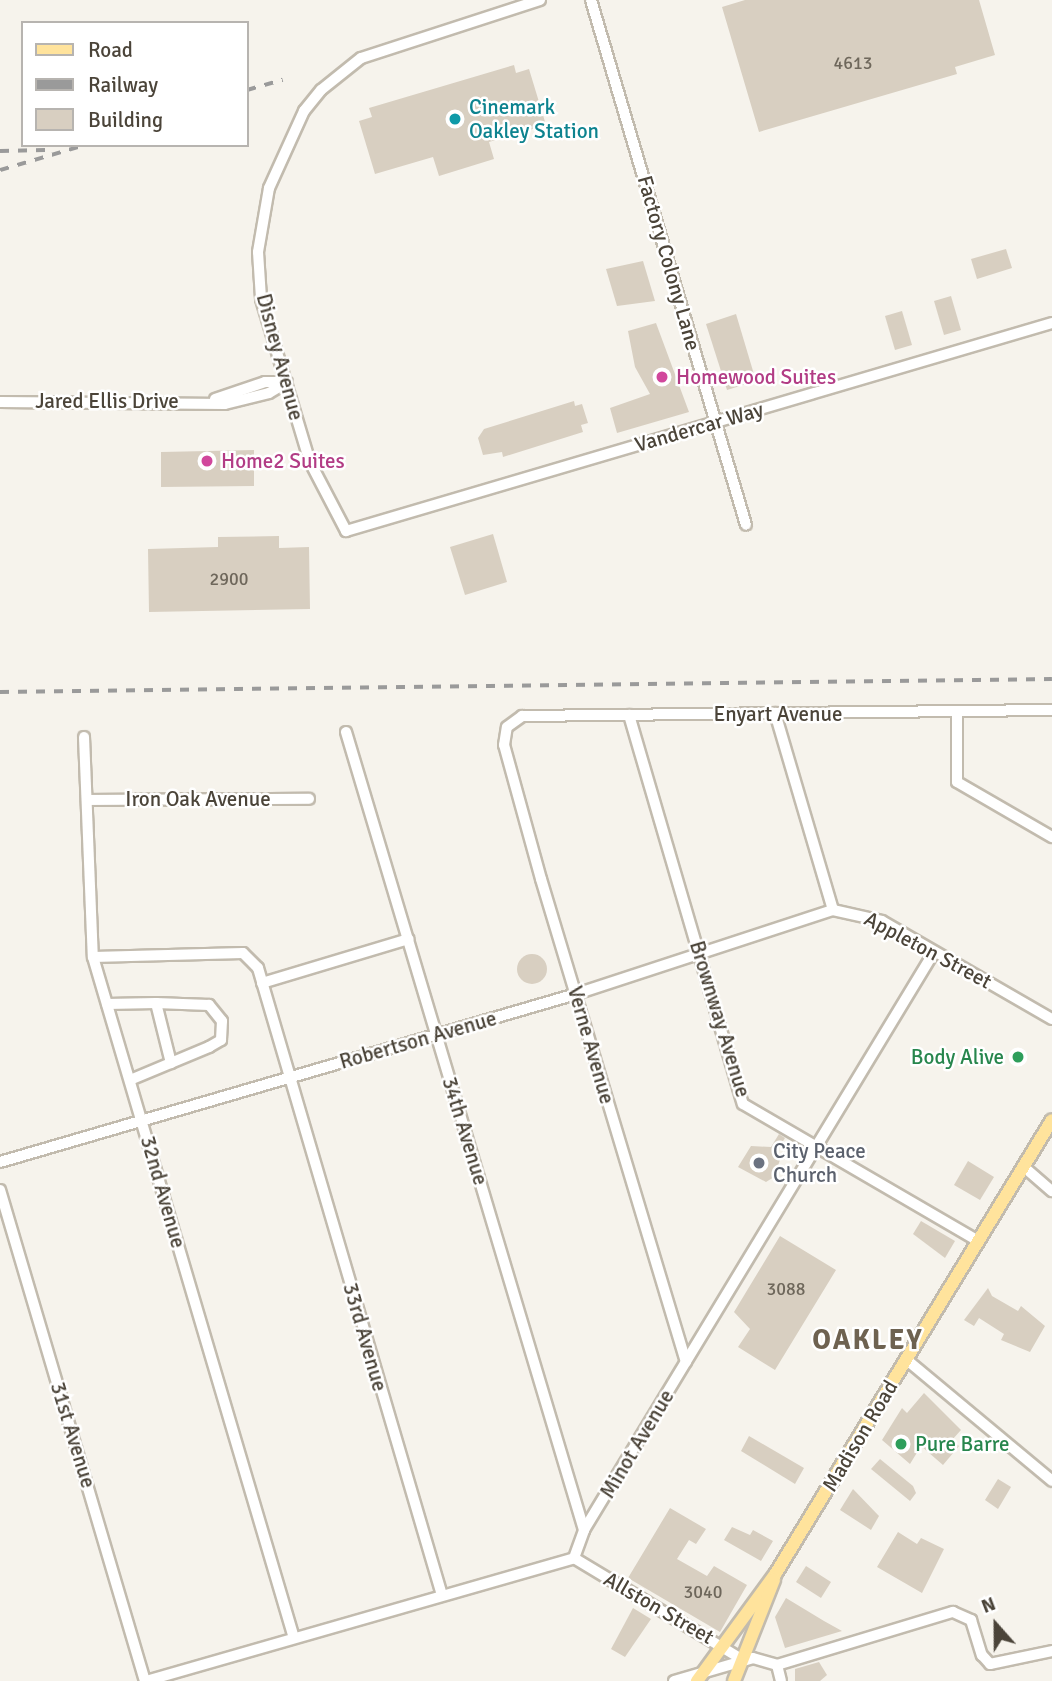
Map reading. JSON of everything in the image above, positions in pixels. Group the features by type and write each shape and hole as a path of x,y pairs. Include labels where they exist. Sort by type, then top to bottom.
{"main road":[{"name":"Madison Road","path":"701,1676 751,1602 776,1573 1052,1120"},
{"name":"Madison Road","path":"734,1681 776,1573"},
{"path":"751,1602 751,1641"}],"street":[{"name":"Disney Avenue","path":"346,531 310,462 261,299 258,252 269,188 304,111 321,90 361,58 540,0"},
{"name":"Factory Colony Lane","path":"591,0 746,525"},
{"name":"Vandercar Way","path":"346,531 1052,323"},
{"name":"Jared Ellis Drive","path":"0,402 248,400 287,382"},
{"name":"Enyart Avenue","path":"507,727 522,716 1052,710"},
{"path":"957,712 957,782 1052,837"},
{"path":"775,713 833,910"},
{"name":"Brownway Avenue","path":"629,715 743,1104 978,1241"},
{"name":"Verne Avenue","path":"507,727 504,745 686,1362"},
{"name":"34th Avenue","path":"346,732 584,1530"},
{"name":"32nd Avenue","path":"84,737 93,957 294,1638"},
{"name":"Iron Oak Avenue","path":"87,800 309,799"},
{"name":"Robertson Avenue","path":"0,1162 576,994 833,910"},
{"name":"Appleton Street","path":"833,910 864,913 1052,1018"},
{"path":"262,983 409,939"},
{"name":"Minot Avenue","path":"574,1558 584,1530 934,952"},
{"name":"33rd Avenue","path":"93,957 243,953 262,983 442,1595"},
{"path":"107,1004 203,1002 214,1008 225,1030 221,1040 130,1080"},
{"path":"156,1003 171,1063"},
{"path":"1024,1167 1052,1191"},
{"name":"31st Avenue","path":"0,1190 146,1681"},
{"path":"907,1360 1052,1481"},
{"path":"146,1681 574,1558"},
{"name":"Allston Street","path":"574,1558 723,1645 743,1660"},
{"path":"674,1681 701,1676 743,1660 777,1665 953,1612 971,1620 982,1655 990,1664 1052,1651"},
{"path":"777,1665 781,1681"}],"building":[{"path":"745,0 979,0 995,55 955,67 957,74 759,132 722,7"},
{"name":"Cinemark Oakley Station","path":"514,65 516,73 529,69 546,125 489,142 494,159 439,176 433,157 375,174 359,121 372,117 369,108"},
{"path":"1006,249 1012,268 977,279 971,259"},
{"path":"643,261 655,301 617,306 606,269"},
{"path":"951,296 961,330 944,335 934,301"},
{"path":"902,311 912,345 895,350 885,316"},
{"path":"736,314 756,381 727,390 706,324"},
{"name":"Homewood Suites","path":"656,323 689,412 617,433 610,408 650,394 635,367 628,331"},
{"path":"574,401 575,406 582,404 588,423 581,425 583,432 503,457 502,452 483,455 478,438 484,429"},
{"name":"Home2 Suites","path":"254,450 254,486 161,487 161,452"},
{"path":"493,534 507,582 465,595 450,547"},
{"path":"279,536 279,548 309,547 310,609 149,612 148,549 218,547 218,537"},
{"path":"532,954 542,959 547,969 542,979 532,984 522,979 517,969 522,959"},
{"name":"City Peace Church","path":"779,1134 785,1138 774,1156 780,1160 774,1177 766,1182 738,1167 751,1146 771,1147"},
{"path":"968,1161 994,1177 980,1200 954,1185"},
{"path":"921,1221 955,1241 945,1258 913,1234"},
{"path":"780,1236 836,1270 775,1370 738,1347 750,1329 734,1312"},
{"path":"988,1288 992,1296 1018,1311 1021,1306 1045,1326 1030,1352 1001,1340 1004,1334 979,1318 974,1326 964,1320"},
{"path":"924,1393 961,1430 952,1440 959,1446 943,1465 921,1446 910,1464 882,1440 902,1408 907,1413"},
{"path":"749,1436 804,1468 795,1484 741,1451"},
{"path":"880,1459 913,1486 916,1493 910,1501 871,1469"},
{"path":"998,1479 1011,1487 998,1509 985,1500"},
{"path":"853,1489 879,1516 871,1530 840,1510"},
{"path":"670,1508 706,1529 696,1544 689,1540 677,1559 707,1576 714,1566 747,1585 720,1632 628,1578"},
{"path":"732,1527 750,1535 753,1530 773,1541 761,1561 724,1540"},
{"path":"898,1532 917,1544 921,1538 944,1549 922,1593 877,1567"},
{"path":"806,1566 831,1582 821,1598 796,1582"},
{"path":"786,1598 842,1631 785,1648 775,1617"},
{"path":"633,1608 651,1619 625,1657 611,1649"},
{"path":"819,1662 827,1675 820,1681 795,1681 795,1669"}],"railway":[{"path":"248,90 283,80"},
{"path":"0,170 78,147"},
{"path":"0,151 45,150"},
{"path":"0,692 1052,679"}],"place":[{"name":"Cinemark Oakley Station","path":"455,119"},
{"name":"Homewood Suites","path":"662,377"},
{"name":"Home2 Suites","path":"207,461"},
{"name":"Body Alive","path":"1018,1057"},
{"name":"City Peace Church","path":"759,1163"},
{"name":"Pure Barre","path":"901,1444"}],"district":[{"name":"OAKLEY","path":"868,1340"}]}
